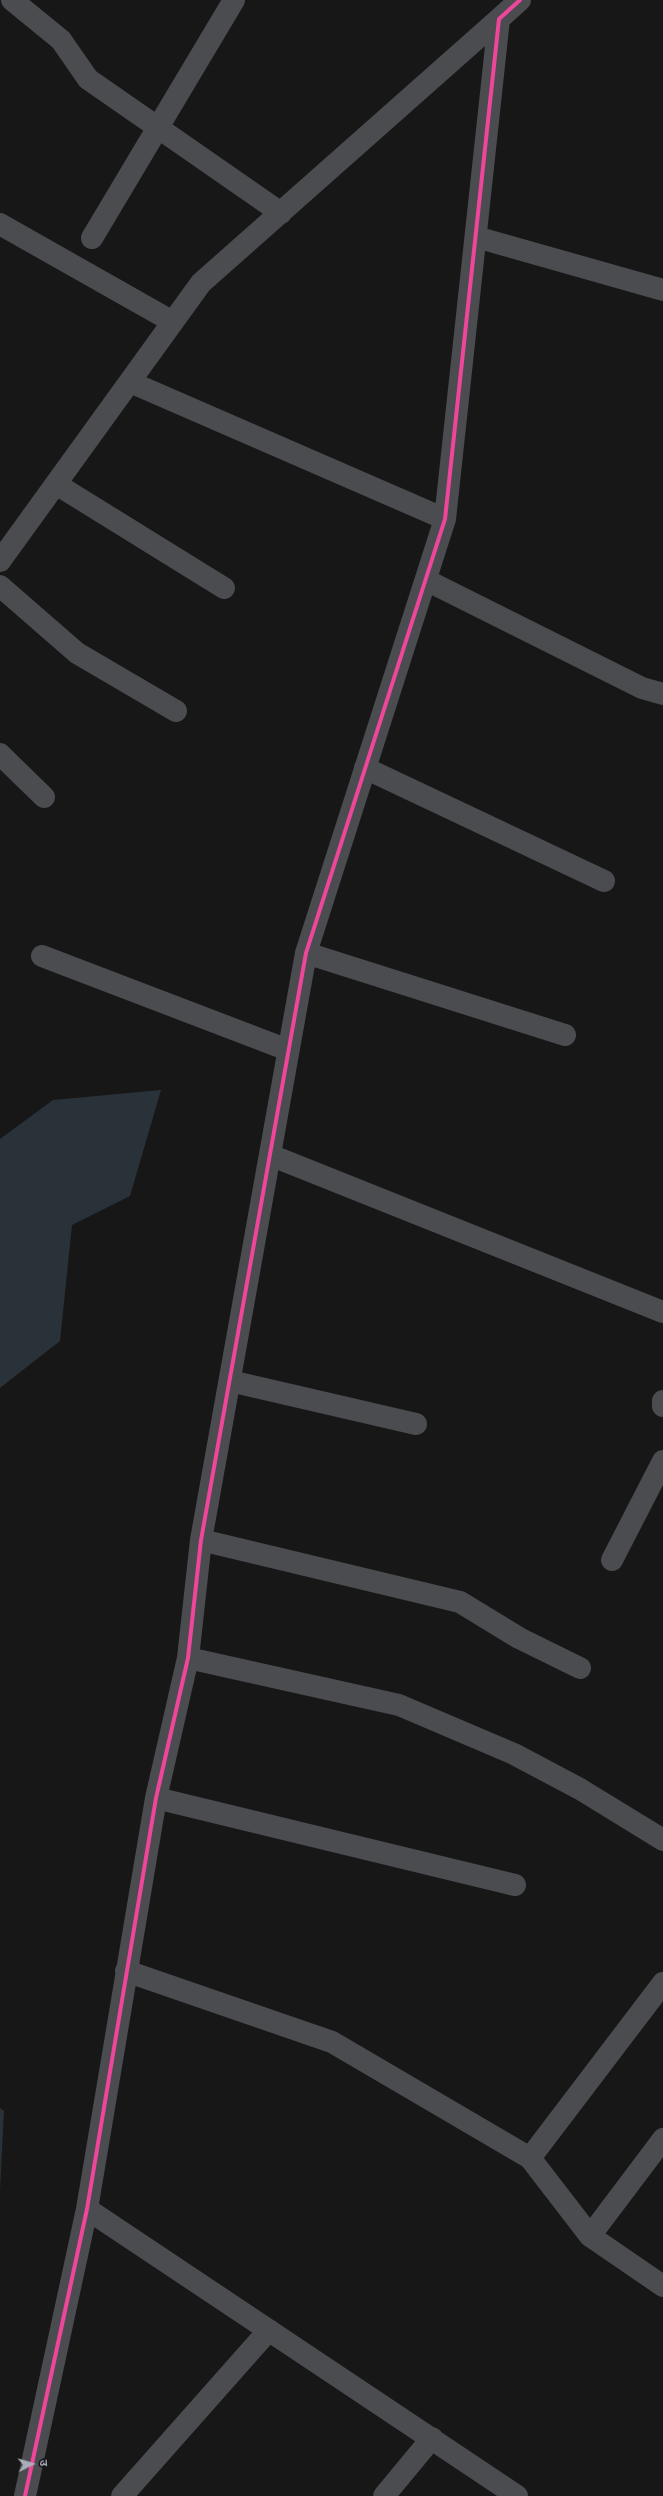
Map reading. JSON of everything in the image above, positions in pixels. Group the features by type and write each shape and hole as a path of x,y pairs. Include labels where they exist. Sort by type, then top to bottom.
{"street":[{"path":"12,0 61,40 88,79 281,213"},
{"path":"92,238 234,0"},
{"path":"0,561 202,283 520,0"},
{"path":"25,2496 87,2209 156,1798 188,1658 201,1540 306,953 445,519 499,19"},
{"path":"0,224 173,322"},
{"path":"476,237 663,290"},
{"path":"130,382 445,519"},
{"path":"56,484 224,588"},
{"path":"426,580 642,688 663,694"},
{"path":"0,586 77,653 176,711"},
{"path":"0,754 44,797"},
{"path":"365,768 604,881"},
{"path":"306,953 565,1035"},
{"path":"42,956 288,1050"},
{"path":"270,1155 663,1312"},
{"path":"230,1381 416,1424"},
{"path":"663,1401 663,1406"},
{"path":"612,1560 663,1461"},
{"path":"201,1540 460,1602 519,1638 580,1668"},
{"path":"188,1658 398,1705 514,1754 580,1788 663,1840"},
{"path":"156,1798 515,1885"},
{"path":"126,1971 332,2042 530,2158 590,2236 663,2286"},
{"path":"530,2158 663,1983"},
{"path":"590,2236 663,2139"},
{"path":"87,2209 518,2496"},
{"path":"122,2496 269,2330"},
{"path":"384,2496 432,2438"}],"shaded area":[{"path":"161,1090 130,1196 72,1225 60,1341 0,1388 0,1139 53,1100"},
{"path":"0,2108 4,2111 0,2190"}],"cycle path":[{"path":"25,2496 87,2209 156,1798 188,1658 201,1540 306,953 445,519 499,19 520,0"}]}
